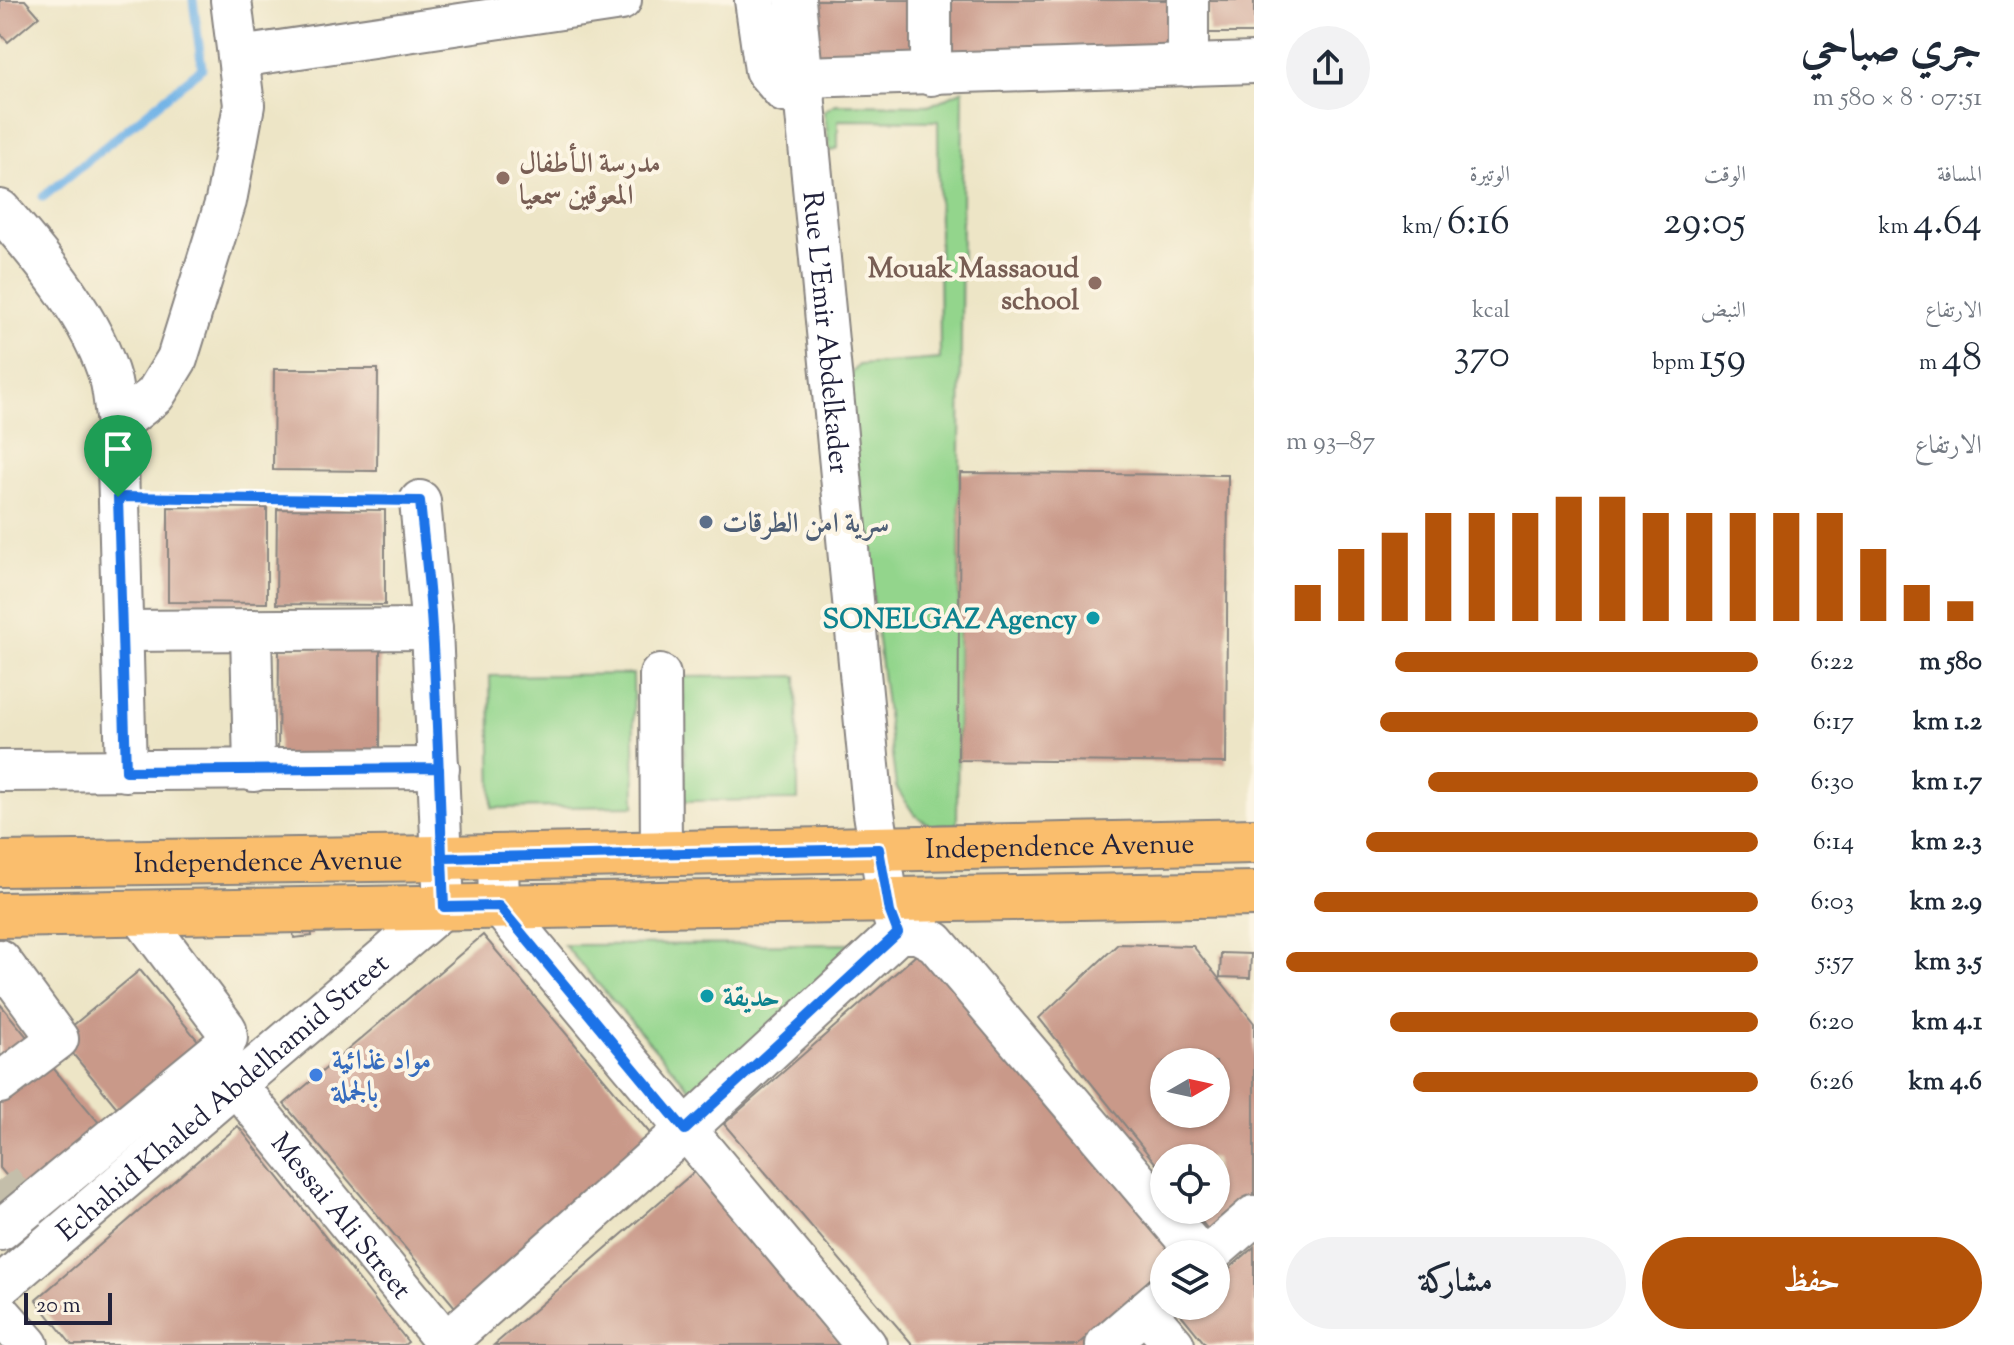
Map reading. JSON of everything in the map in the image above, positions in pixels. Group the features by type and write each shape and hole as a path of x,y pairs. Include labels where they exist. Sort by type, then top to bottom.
{"main road":[{"name":"Independence Avenue","path":"0,864 661,854 876,828 1254,841"},
{"name":"Independence Avenue","path":"0,915 499,906 893,917 1254,894"}],"street":[{"path":"117,425 155,395 177,359 226,201 244,105 231,0"},
{"path":"239,57 621,0"},
{"path":"755,0 765,70 784,92 804,86 931,75 1254,63"},
{"name":"Rue L'Emir Abdelkader","path":"795,0 876,828 893,917"},
{"path":"931,0 931,75"},
{"path":"1188,0 1188,66"},
{"path":"0,210 43,263 89,329 110,382 117,425 126,771"},
{"path":"420,501 432,629 444,907"},
{"path":"122,631 432,629"},
{"path":"251,630 254,771"},
{"path":"660,675 661,854"},
{"path":"0,771 439,768"},
{"path":"498,857 499,906 866,1345"},
{"name":"Echahid Khaled Abdelhamid Street","path":"0,1286 444,907"},
{"path":"13,1213 224,1046 226,1029 139,913"},
{"path":"446,1344 685,1130 893,917 935,942 1187,1240"},
{"path":"0,960 58,1039 0,1083"},
{"name":"Messai Ali Street","path":"236,1085 446,1344"},
{"path":"1226,1240 1254,1216"},
{"path":"1106,1345 1150,1307"},
{"path":"0,1313 28,1345"},
{"path":"1163,1320 1174,1345"}],"path":[{"path":"118,497 420,501"}],"green space":[{"path":"963,90 957,824 931,826 914,814 896,787 846,380 859,365 940,359 938,121 838,120 838,148 830,151 824,111 835,104 931,105"},
{"path":"633,674 635,806 492,808 490,676"},
{"path":"797,676 798,800 685,801 683,677"},
{"path":"861,944 693,1092 564,945"}],"building":[{"path":"0,0 25,0 39,16 8,42 0,33"},
{"path":"811,0 913,0 914,55 812,57"},
{"path":"946,0 1170,0 1170,52 946,53"},
{"path":"1208,0 1254,0 1254,33 1209,33"},
{"path":"274,369 378,369 377,471 273,470"},
{"name":"SONELGAZ Agency","path":"960,473 1228,475 1226,763 958,760"},
{"path":"168,507 267,508 267,603 168,602"},
{"path":"277,509 385,510 385,605 276,604"},
{"path":"279,649 380,649 380,758 278,757"},
{"path":"310,919 312,936 294,938 291,921"},
{"path":"483,935 659,1144 460,1313 284,1104"},
{"path":"1118,944 1193,946 1254,1023 1254,1204 1215,1238 1204,1224 1230,1224 1230,1144 1150,1144 1150,1157 1039,1018"},
{"path":"923,949 1150,1217 1150,1224 1156,1224 1169,1240 1150,1240 1150,1284 1078,1345 913,1345 724,1124"},
{"path":"1221,953 1251,954 1250,978 1220,977"},
{"path":"140,970 200,1043 119,1110 59,1037"},
{"path":"0,1004 32,1043 0,1070"},
{"path":"44,1057 105,1130 24,1197 0,1168 0,1094"},
{"path":"238,1126 408,1342 404,1345 72,1345 36,1300"},
{"path":"694,1172 842,1345 494,1345"},
{"path":"1254,1247 1254,1345 1206,1345 1186,1320 1230,1320 1230,1268"}],"waterway":[{"path":"43,197 202,68 193,0"}],"tunnel":[{"path":"0,1180 15,1199"}],"place":[{"name":"مدرسة الـأطفال المعوقين سمعيا","path":"503,178"},
{"name":"Mouak Massaoud school","path":"1095,283"},
{"name":"سرية امن الطرقات","path":"706,522"},
{"name":"SONELGAZ Agency","path":"1093,618"},
{"name":"حديقة","path":"707,996"},
{"name":"مواد غذائية بالجملة","path":"316,1075"}],"route":[{"path":"118,497 126,771 439,768 442,858 879,849 890,912 898,933 685,1130 499,906 444,907 442,858 439,768 432,629 420,501 118,497"}]}
